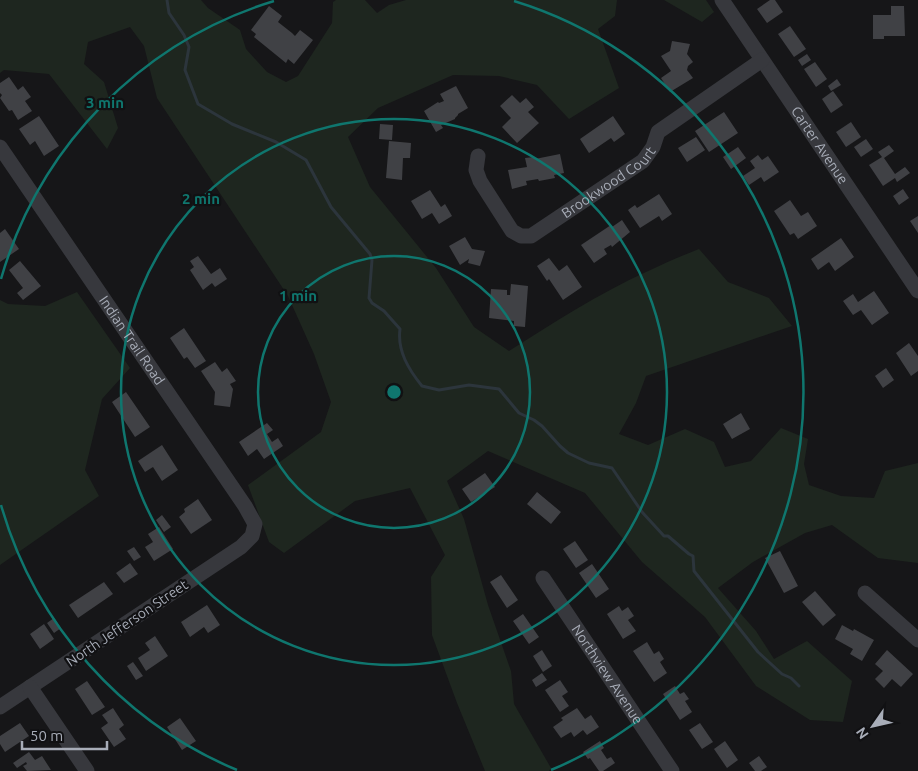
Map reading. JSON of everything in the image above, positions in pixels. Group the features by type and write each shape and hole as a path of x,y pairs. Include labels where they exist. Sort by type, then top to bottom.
{"street":[{"name":"Carter Avenue","path":"722,0 762,60 912,268 918,291"},
{"name":"Brookwood Court","path":"478,156 476,170 478,176 512,231 521,236 530,236 642,161 653,147 658,132 762,60"},
{"name":"Indian Trail Road","path":"0,147 245,506 255,524 252,536"},
{"name":"North Jefferson Street","path":"0,707 241,547 252,536"},
{"name":"Northview Avenue","path":"543,578 672,771"},
{"path":"865,593 918,640"},
{"path":"30,687 87,771"}],"shaded area":[{"path":"0,0 201,0 208,8 240,30 246,49 267,72 286,82 298,76 332,23 333,2 336,0 365,0 377,13 389,5 406,0 617,0 615,16 598,29 619,88 569,119 537,85 499,76 453,75 378,108 348,137 370,187 436,268 474,327 509,351 576,309 611,290 652,269 699,249 728,282 769,298 792,326 646,376 636,403 619,434 648,445 685,429 714,442 725,467 751,461 781,428 808,439 804,464 809,485 841,496 874,498 885,471 918,463 918,563 878,558 832,525 805,533 753,562 718,588 756,631 774,659 807,641 852,681 843,722 810,720 756,686 705,617 642,562 585,493 488,451 447,481 464,519 488,605 511,671 514,704 551,768 549,771 485,771 432,635 431,577 445,555 410,488 355,501 284,553 269,542 248,485 321,432 331,402 314,354 288,296 157,98 144,46 130,27 88,42 84,64 104,82 118,128 107,149 49,74 4,70 0,73"},
{"path":"664,0 706,0 714,12 702,22"},
{"path":"77,292 130,368 102,399 85,470 99,496 0,565 0,300 8,304 45,306"}],"building":[{"path":"770,0 775,0 783,12 767,23 757,9"},
{"path":"269,6 282,16 278,22 295,36 300,30 313,40 294,64 288,59 286,63 254,37 256,34 251,30"},
{"path":"891,6 904,6 905,36 884,36 884,39 873,39 873,15 891,15"},
{"path":"790,26 806,49 794,57 778,34"},
{"path":"672,41 690,44 687,54 693,62 688,66 687,70 693,78 670,92 661,78 671,71 661,56 670,51"},
{"path":"807,54 811,60 802,66 798,60"},
{"path":"815,62 827,79 816,87 804,69"},
{"path":"9,77 18,90 23,86 31,97 25,101 32,111 18,120 12,110 9,111 0,98 2,95 0,93 0,83"},
{"path":"837,79 841,85 831,91 828,86"},
{"path":"456,86 468,108 458,114 455,119 441,125 443,128 436,132 424,111 438,102 444,101 440,94"},
{"path":"833,91 843,105 831,113 822,99"},
{"path":"512,95 520,103 526,98 534,107 528,112 539,123 517,143 502,127 511,118 500,106"},
{"path":"724,112 738,133 709,152 695,131"},
{"path":"39,116 59,146 44,156 35,141 30,145 19,129"},
{"path":"613,116 625,134 614,142 611,138 589,153 580,139"},
{"path":"851,122 861,137 846,147 836,132"},
{"path":"380,124 393,125 392,140 379,139"},
{"path":"696,137 705,150 687,162 678,148"},
{"path":"866,139 873,149 861,157 854,147"},
{"path":"389,141 411,143 410,158 403,158 402,180 386,178"},
{"path":"889,145 894,151 884,158 895,174 905,167 910,173 897,182 895,178 883,186 869,165 882,157 878,152"},
{"path":"738,147 746,158 731,169 723,157"},
{"path":"560,154 564,173 554,175 555,178 526,181 527,185 512,189 508,170 527,167 525,158 534,157 535,159"},
{"path":"758,155 762,160 768,156 779,172 764,182 761,177 749,185 743,176 755,168 750,161"},
{"path":"903,189 909,198 899,205 893,196"},
{"path":"430,190 441,207 445,204 452,216 439,224 432,213 422,219 411,201"},
{"path":"659,194 672,214 662,221 659,216 640,228 628,210 635,205 637,208"},
{"path":"790,200 801,216 808,212 817,226 798,239 794,233 790,235 774,211"},
{"path":"918,216 918,233 910,221"},
{"path":"622,220 630,232 612,247 611,245 604,249 607,254 594,263 581,245"},
{"path":"5,229 19,249 0,262 0,233"},
{"path":"465,237 472,249 485,251 480,266 468,263 469,259 460,265 449,246"},
{"path":"841,238 854,257 835,271 829,262 818,270 811,259"},
{"path":"198,256 211,274 220,268 227,279 215,287 212,283 203,290 190,270 194,267 190,261"},
{"path":"549,258 559,271 567,265 582,287 563,300 549,279 547,281 537,266"},
{"path":"20,261 41,286 23,300 17,293 23,288 9,270"},
{"path":"511,284 528,286 525,327 514,326 514,321 489,318 491,289 507,290 507,295 510,295"},
{"path":"874,291 889,313 872,325 861,310 853,315 843,301 853,294 858,302"},
{"path":"184,328 206,361 195,368 187,357 184,359 170,338"},
{"path":"909,343 918,356 918,371 911,376 896,353"},
{"path":"215,362 222,372 227,368 236,381 230,384 233,389 230,407 214,405 215,392 201,371"},
{"path":"886,368 894,380 883,388 875,376"},
{"path":"126,392 150,427 135,437 112,402"},
{"path":"741,413 750,429 732,439 723,424"},
{"path":"267,423 273,430 267,434 272,442 278,438 283,446 264,459 257,449 248,456 239,442"},
{"path":"162,445 178,470 162,481 153,467 145,472 138,461"},
{"path":"485,473 495,487 471,502 462,489"},
{"path":"537,492 561,512 551,524 527,504"},
{"path":"198,499 212,520 191,534 179,517 185,512 184,509"},
{"path":"162,515 171,527 164,532 156,520"},
{"path":"159,527 173,549 154,561 145,547 153,542 148,534"},
{"path":"575,541 588,560 576,568 563,549"},
{"path":"134,547 141,557 134,561 127,551"},
{"path":"780,551 798,586 784,593 765,558"},
{"path":"130,563 138,574 124,583 116,573"},
{"path":"592,564 609,589 596,598 579,573"},
{"path":"501,575 518,600 507,608 490,582"},
{"path":"104,582 113,594 78,618 69,605"},
{"path":"815,591 836,615 823,626 802,602"},
{"path":"207,605 220,625 208,633 204,627 190,637 181,622"},
{"path":"619,606 622,611 628,607 634,616 628,620 636,631 623,639 607,614"},
{"path":"523,614 539,637 529,644 513,621"},
{"path":"54,618 61,628 54,633 47,623"},
{"path":"44,624 54,639 40,649 30,634"},
{"path":"842,625 874,640 862,661 850,654 853,649 835,639"},
{"path":"155,636 168,656 146,671 138,658 150,650 145,643"},
{"path":"647,642 654,654 659,651 664,659 660,662 667,673 654,682 633,651"},
{"path":"542,650 552,666 543,672 533,656"},
{"path":"887,650 913,674 901,687 892,679 884,688 875,679 883,671 875,664"},
{"path":"133,662 143,676 136,680 127,666"},
{"path":"542,673 547,680 536,687 532,680"},
{"path":"560,680 568,692 562,696 569,706 560,712 545,690"},
{"path":"87,681 105,707 92,715 75,689"},
{"path":"675,686 680,694 684,692 689,699 685,701 692,712 680,720 663,694"},
{"path":"113,708 124,725 119,729 126,739 114,747 101,728 108,723 102,715"},
{"path":"577,708 585,719 591,715 599,727 587,735 583,730 574,737 571,732 561,738 553,727 563,720 561,718"},
{"path":"180,718 196,741 182,750 167,727"},
{"path":"20,723 29,736 5,752 0,744 0,736"},
{"path":"700,723 713,742 702,749 689,730"},
{"path":"600,741 604,748 601,750 607,759 611,757 615,763 603,771 599,771 583,752"},
{"path":"725,741 738,760 727,768 714,749"},
{"path":"29,752 35,760 42,756 51,770 27,771 23,766 27,764 26,762 17,768 13,763"},
{"path":"759,756 767,767 761,771 755,771 749,763"}],"waterway":[{"path":"167,0 169,13 184,35 189,47 185,70 198,104 232,124 276,142 306,160 331,207 370,254 372,260 369,298 400,329 400,345 405,360 422,386 439,390 469,385 499,389 519,413 542,426 568,453 589,463 612,468 642,512 664,536 668,536 693,556 694,571 758,652 782,674 791,678 799,686"}]}
